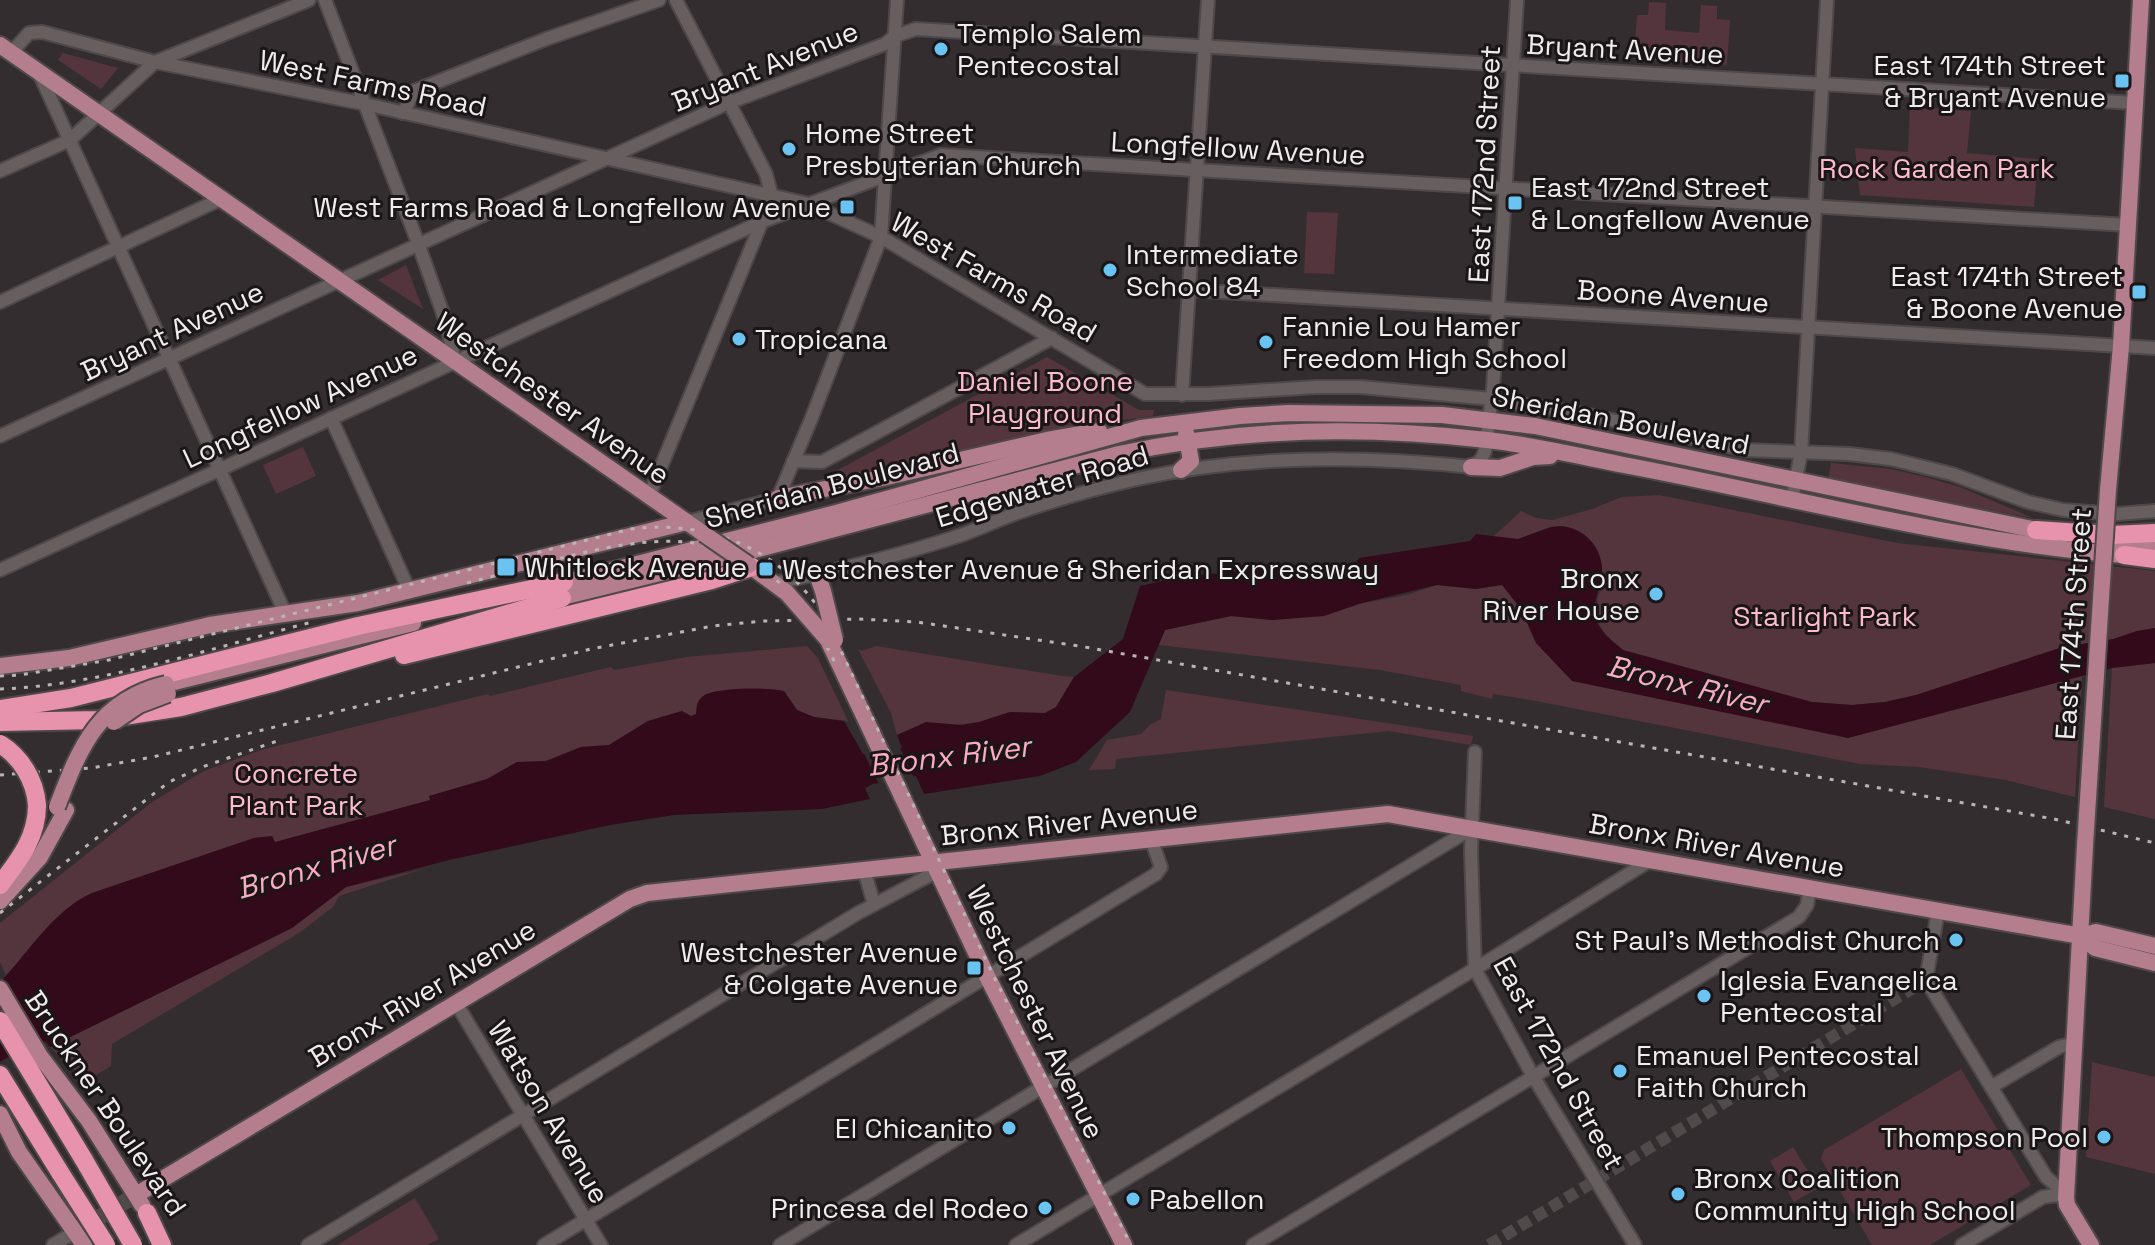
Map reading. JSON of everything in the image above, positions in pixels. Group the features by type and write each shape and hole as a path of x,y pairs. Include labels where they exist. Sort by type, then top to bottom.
{"highway":[{"path":"2036,530 2100,535 2155,533"},
{"path":"2124,555 2155,558"},
{"path":"272,683 441,647 712,580 750,566"},
{"path":"0,722 80,721 130,716 197,703 272,683 563,590"},
{"path":"0,709 71,698 370,623 563,590"},
{"path":"0,744 16,757 27,772 37,805 30,842 0,886"},
{"path":"0,1014 24,1049 133,1245"},
{"path":"0,1021 24,1049"},
{"path":"1,1083 56,1177 104,1245"},
{"path":"147,1213 162,1245"}],"main road":[{"name":"East 174th Street","path":"2091,1245 2067,1205 2066,1194 2085,845 2108,490 2121,346 2141,0"},
{"name":"Westchester Avenue","path":"6,49 781,588 833,645 988,978 1124,1245"},
{"name":"Sheridan Boulevard","path":"563,590 1141,428 1240,416 1312,412 1406,413 1490,420 1567,432 2074,538 2155,546"},
{"path":"1181,470 1191,461 1185,422"},
{"path":"778,498 1087,432 1141,428"},
{"name":"Sheridan Boulevard","path":"563,590 1119,454 1238,436 1312,433 1402,434 1488,440 1572,454 1976,537 2124,555"},
{"path":"1471,467 1496,469 1533,457 1572,454"},
{"path":"0,666 69,658 210,625 286,615 410,592 687,522"},
{"path":"817,574 833,645"},
{"path":"0,901 28,864 44,833 62,808 77,755 97,725 128,698 526,595 563,590"},
{"name":"Bronx River Avenue","path":"136,1195 638,895 864,870 936,867 1151,839 1386,814 2081,936 2096,932 2155,946"},
{"path":"0,886 28,864"},
{"name":"Bronx River Avenue","path":"2081,936 2095,948 2155,963"},
{"name":"Bruckner Boulevard","path":"0,989 24,1049 84,1114 170,1245"},
{"path":"0,1114 19,1152 79,1238"}],"street":[{"path":"0,171 70,140 155,62 309,0"},
{"path":"325,0 418,243 447,325 455,362"},
{"path":"403,113 414,91 546,39 659,0"},
{"path":"649,496 772,197 766,174 676,0"},
{"path":"687,522 778,498 785,481 881,237 897,0"},
{"path":"1182,395 1208,0"},
{"name":"East 172nd Street","path":"1471,467 1484,456 1490,420 1517,0"},
{"path":"1792,499 1801,453 1827,0"},
{"name":"Bryant Avenue","path":"0,436 728,103 885,44 895,36 916,29 2135,103"},
{"name":"West Farms Road","path":"6,49 29,33 42,32 155,62 365,104 809,204 881,237 1141,392 1182,395 1360,387 1492,399 1589,415 1746,450 1860,455 1912,463 2028,502 2063,510 2117,514 2155,511"},
{"path":"39,73 286,615"},
{"name":"Longfellow Avenue","path":"0,570 761,222 941,155 2128,225"},
{"path":"0,302 221,199"},
{"name":"Boone Avenue","path":"1189,290 2155,348"},
{"path":"793,461 822,462 1052,338"},
{"path":"331,418 410,592"},
{"name":"Edgewater Road","path":"781,588 817,574 951,538 1039,506 1181,470 1287,460 1349,458 1471,467"},
{"name":"East 172nd Street","path":"1475,752 1471,829 1475,969 1533,1076 1635,1245"},
{"path":"780,1245 1471,829"},
{"path":"544,1245 1156,874 1161,867 1151,839"},
{"path":"1016,1245 1651,860"},
{"path":"308,1245 936,867"},
{"path":"864,870 874,904"},
{"path":"1253,1245 1799,917 1807,905 1810,888"},
{"path":"1938,911 1926,980 2046,1177 2066,1194"},
{"name":"Watson Avenue","path":"456,1003 601,1245"},
{"path":"1991,1087 2059,1047 2075,1043"},
{"path":"1962,1245 2043,1197 2066,1194"},
{"path":"53,1245 79,1238"}],"green space":[{"path":"1649,2 1666,3 1665,30 1699,33 1701,5 1717,6 1717,19 1730,20 1727,65 1634,59 1637,15 1648,15"},
{"path":"63,53 118,68 101,89 58,60"},
{"name":"Rock Garden Park","path":"1910,107 1971,111 1967,153 2038,159 2034,207 1860,195 1855,148 1908,152"},
{"path":"1307,212 1338,213 1334,274 1304,273"},
{"path":"406,265 423,309 378,280"},
{"name":"Daniel Boone Playground","path":"1047,357 1139,410 1154,410 1153,416 1077,426 859,475 823,478"},
{"path":"303,447 316,476 276,494 263,465"},
{"path":"1831,463 1891,469 1925,477 1960,487 2033,518 1828,481"},
{"name":"Starlight Park","path":"1659,495 1897,543 2155,571 2155,628 2063,647 1916,695 1885,702 1852,705 1812,702 1623,650 1609,638 1597,618 1601,562 1562,526 1518,539 1493,537 1521,511 1536,518 1553,520 1622,497"},
{"name":"Starlight Park","path":"1502,584 1521,609 1536,643 1847,738 2082,676 2075,797 2006,780 1919,767 1860,764 1531,700 1493,694 1492,699 1461,691 1461,685 1380,670 1159,645 1165,630 1231,616 1273,620 1406,595 1437,585 1476,589"},
{"name":"Concrete Plant Park","path":"807,646 818,658 848,721 814,717 797,710 784,691 733,690 705,694 696,714 691,716 682,711 648,721 609,745 581,747 546,761 517,762 487,779 430,800 274,843 272,836 254,838 92,893 56,919 6,975 0,962 0,923 152,802 204,771 261,750 611,667 614,670 687,657"},
{"path":"876,646 1074,677 1056,707 1045,713 1010,712 979,722 897,735 891,713 858,649 862,651"},
{"path":"2155,663 2155,819 2104,807 2112,668"},
{"path":"1166,690 1473,736 1471,745 1389,731 1116,759 1115,769 1089,770 1107,740 1141,734 1161,719"},
{"path":"423,869 339,896 333,907 299,933 112,1044 111,1066 86,1081 50,1047 292,928 346,887"},
{"path":"2092,1062 2155,1077 2155,1174 2086,1157"},
{"path":"1961,1069 2031,1185 1930,1245 1872,1245 1821,1159 1824,1150"},
{"path":"1793,1147 1818,1188 1794,1202 1770,1161"},
{"path":"415,1198 439,1239 427,1245 337,1245"}],"water":[{"name":"Bronx River","path":"1562,526 1587,537 1598,552 1602,570 1595,617 1603,631 1623,650 1812,702 1852,705 1885,702 1916,695 2063,647 2155,628 2155,663 2112,668 1848,738 1572,681 1536,643 1521,609 1502,585 1476,589 1437,585 1362,603 1324,616 1273,620 1231,616 1165,630 1130,712 1076,762 1040,776 924,794 916,776 873,784 865,788 870,799 822,809 674,815 610,825 449,860 346,887 292,928 50,1047 35,1031 5,1048 10,1056 0,1062 0,998 11,991 3,979 66,909 92,893 254,838 272,836 275,842 430,800 429,796 487,779 517,762 546,761 581,747 609,745 648,721 682,711 691,716 696,714 700,699 717,691 784,691 797,710 814,717 844,721 863,754 902,748 897,735 926,722 962,725 1010,712 1045,713 1056,707 1074,677 1123,639 1140,586 1180,577 1295,566 1349,572 1359,558 1470,541 1476,534 1518,539"}],"pier":[{"path":"899,746 914,778 879,784 863,751"}],"tunnel":[{"path":"1489,1245 1926,980"},
{"path":"75,1232 136,1195"}],"railway":[{"path":"0,676 109,660 631,529 690,529 744,545 768,558 790,576 827,621 993,975 1131,1245"},
{"path":"467,583 628,544 677,542 722,549 764,570 802,608 836,665"},
{"path":"0,775 91,768 153,757 591,649 713,626 763,621 859,619 917,622 1079,646 2054,819 2155,843"},
{"path":"0,689 119,673 316,621"},
{"path":"0,913 169,782 280,740"}],"place":[{"name":"Templo Salem Pentecostal","path":"941,49"},
{"name":"East 174th Street & Bryant Avenue","path":"2122,81"},
{"name":"Home Street Presbyterian Church","path":"789,149"},
{"name":"East 172nd Street & Longfellow Avenue","path":"1515,203"},
{"name":"West Farms Road & Longfellow Avenue","path":"847,207"},
{"name":"Intermediate School 84","path":"1110,270"},
{"name":"East 174th Street & Boone Avenue","path":"2139,292"},
{"name":"Tropicana","path":"739,339"},
{"name":"Fannie Lou Hamer Freedom High School","path":"1266,342"},
{"name":"Whitlock Avenue","path":"506,567"},
{"name":"Westchester Avenue & Sheridan Expressway","path":"766,569"},
{"name":"Bronx River House","path":"1656,594"},
{"name":"St Paul's Methodist Church","path":"1956,940"},
{"name":"Westchester Avenue & Colgate Avenue","path":"974,968"},
{"name":"Iglesia Evangelica Pentecostal","path":"1704,996"},
{"name":"Emanuel Pentecostal Faith Church","path":"1620,1071"},
{"name":"El Chicanito","path":"1009,1128"},
{"name":"Thompson Pool","path":"2104,1137"},
{"name":"Bronx Coalition Community High School","path":"1678,1194"},
{"name":"Pabellon","path":"1133,1199"},
{"name":"Princesa del Rodeo","path":"1045,1208"}]}
